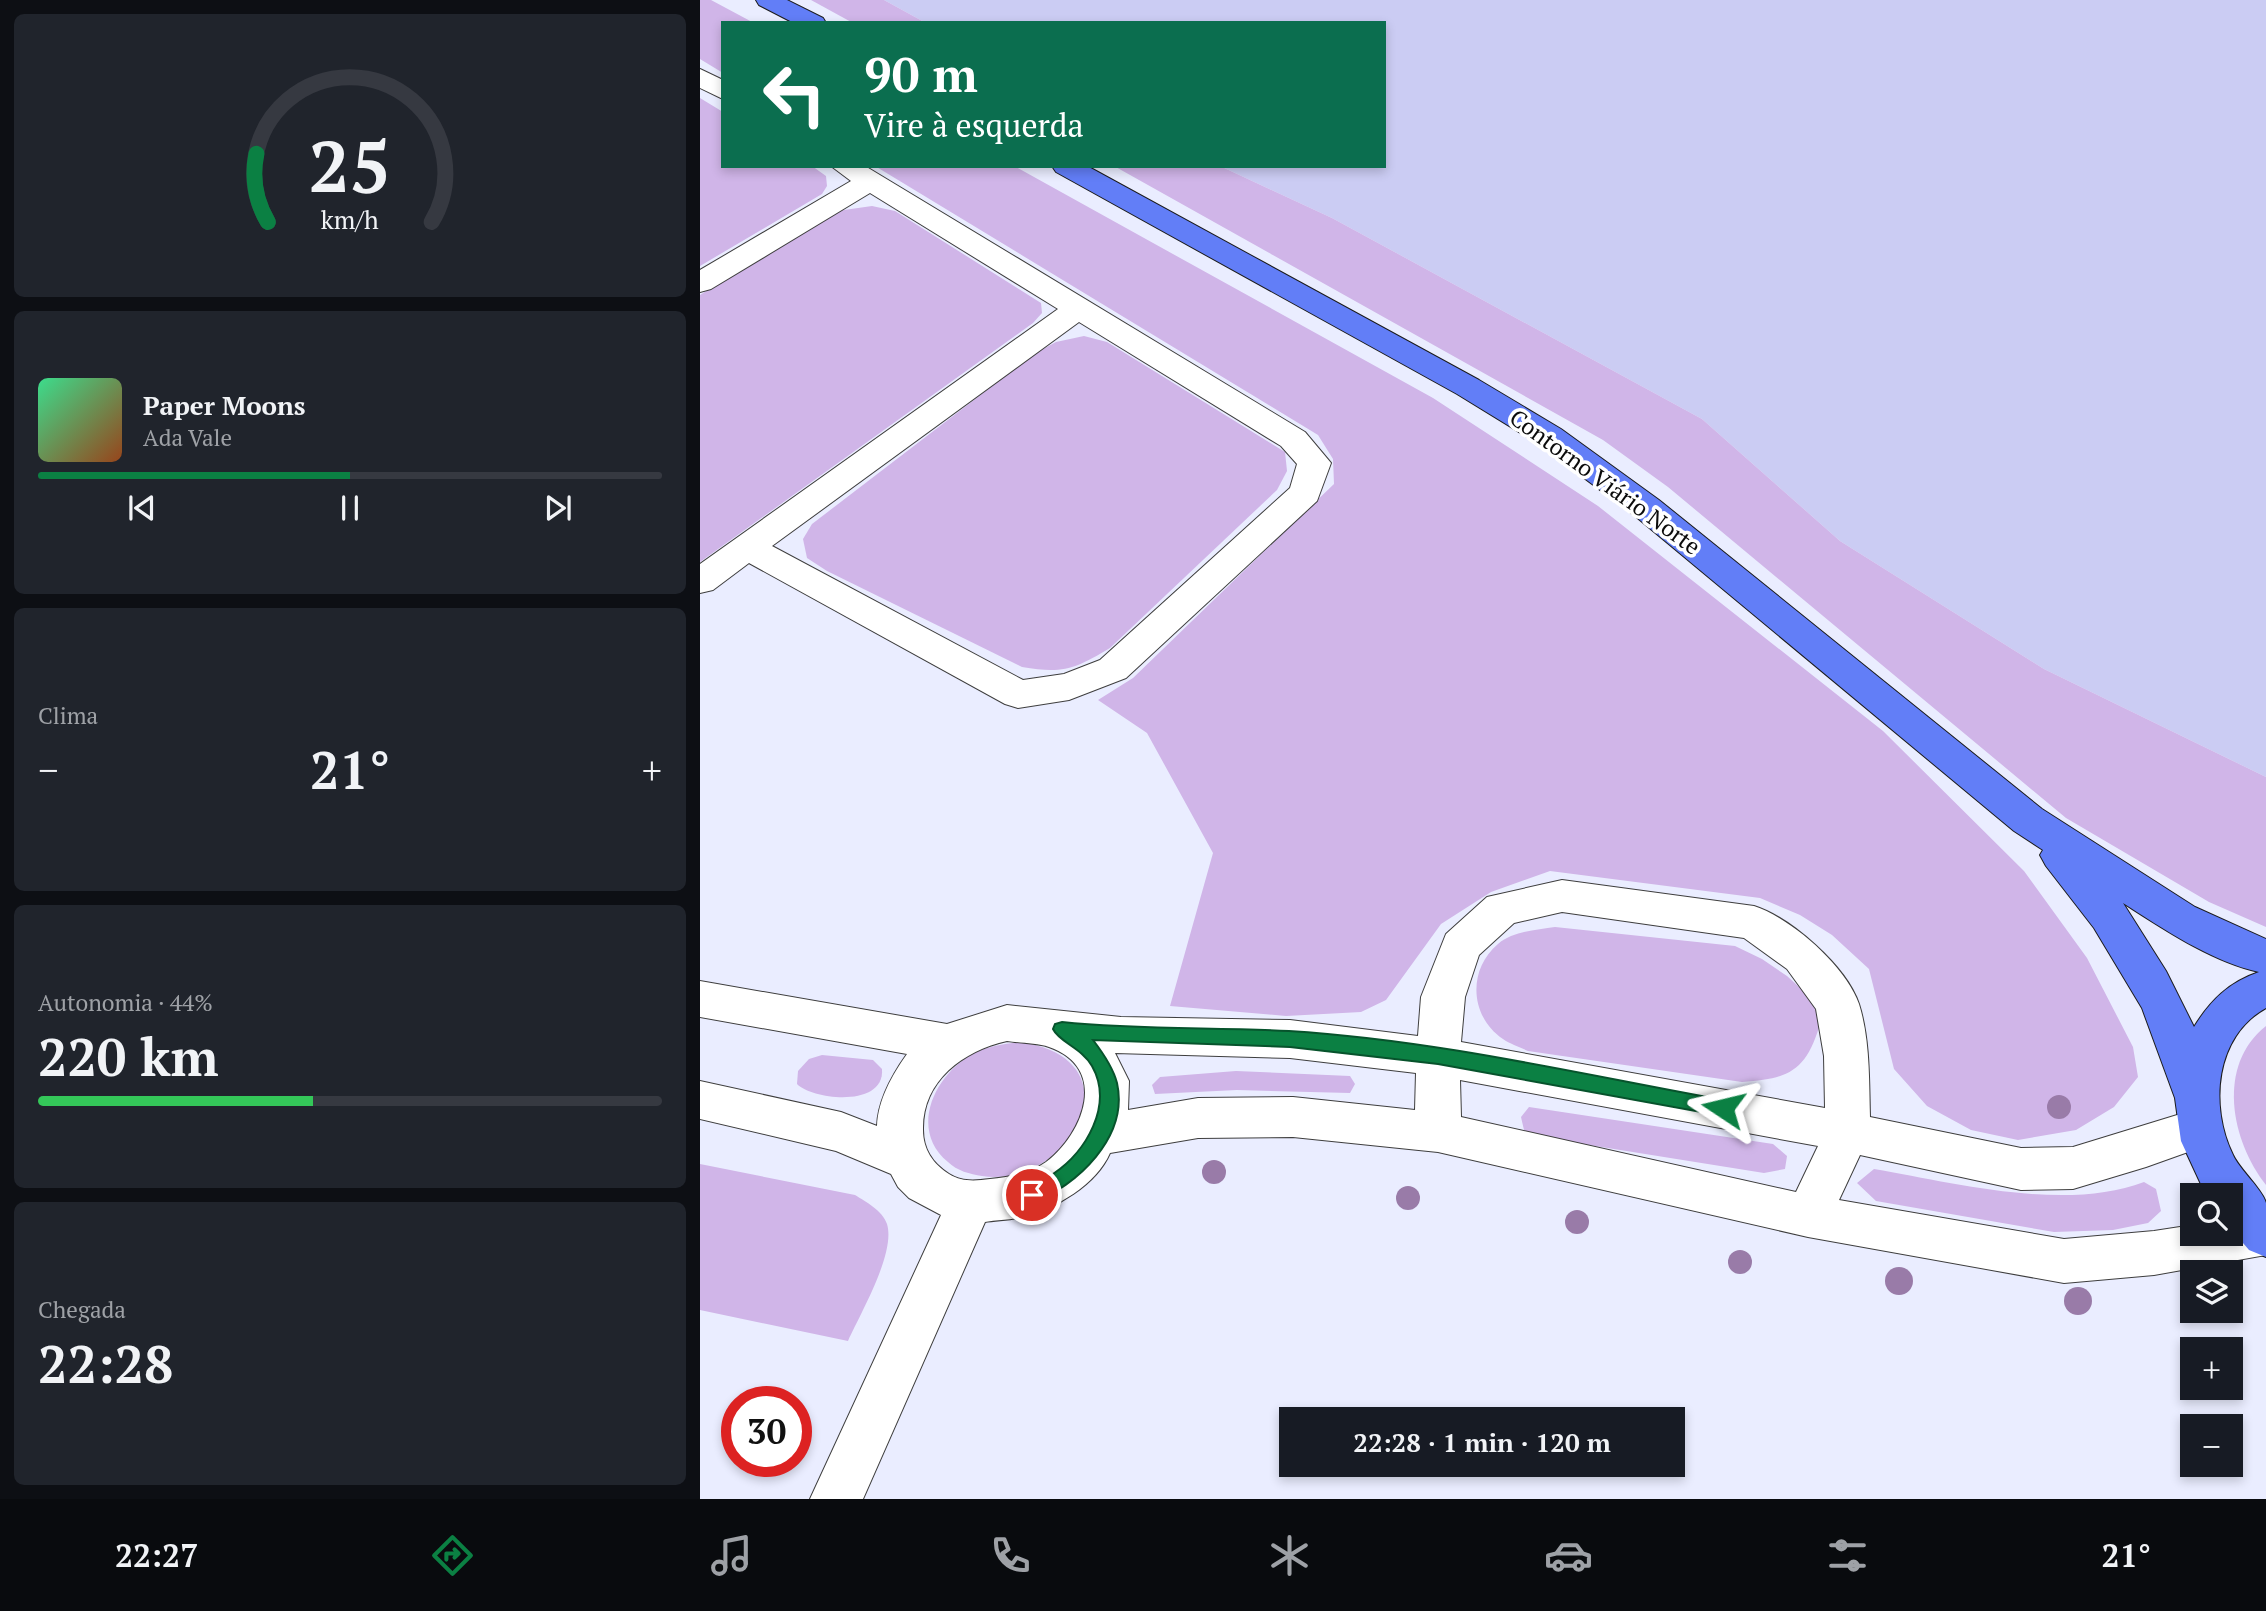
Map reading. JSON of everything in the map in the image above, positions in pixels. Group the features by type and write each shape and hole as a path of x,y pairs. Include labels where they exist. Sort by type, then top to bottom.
{"main road":[{"path":"768,0 810,21"},
{"name":"Contorno Viário Norte","path":"1070,168 1432,368 1549,436 1658,516 2028,820 2179,919 2251,953 2266,956"},
{"name":"Contorno Viário Norte","path":"2028,820 2083,880 2149,981 2174,1031 2213,1164 2235,1200 2266,1234"},
{"path":"2198,1110 2200,1060 2212,1031 2233,1008 2266,987"}],"street":[{"path":"700,78 721,91"},
{"path":"700,283 832,202 858,174 1293,439 1314,463 1306,493 1113,669 1069,687 1018,694 747,547"},
{"path":"700,581 1077,309"},
{"path":"1438,1132 1438,1056 1443,997 1461,946 1502,909 1562,896 1754,923 1802,957 1837,1004 1846,1056 1847,1133 1808,1216"},
{"path":"700,999 951,1043"},
{"path":"1062,1029 1084,1043 1099,1061 1108,1084 1108,1110 1100,1135 1083,1159 1060,1180 1032,1195 1000,1202 970,1202 942,1194 920,1180 905,1159 898,1135 900,1109 911,1084 928,1061 951,1043 979,1029 1007,1023 1035,1023 1062,1029 1121,1035 1290,1039 1438,1056 1750,1112 2021,1169 2073,1168 2146,1147 2198,1110"},
{"path":"700,1100 841,1132 905,1159"},
{"path":"1100,1135 1198,1118 1293,1117 1438,1132 1808,1216 2064,1261 2154,1253 2266,1234"},
{"path":"836,1499 970,1202"}],"shaded area":[{"path":"700,0 711,0 750,21 721,21 721,72 700,59"},
{"path":"811,0 884,0 922,21 849,21"},
{"path":"884,0 2266,0 2266,777 2044,669 1840,541 1702,419 1332,218 1224,168 1386,168 1386,21 922,21"},
{"path":"700,98 721,111 721,168 815,168 826,176 827,186 822,194 700,266"},
{"path":"878,168 1018,168 1433,398 1598,506 1883,731 2024,871 2087,958 2133,1047 2138,1077 2114,1107 2076,1130 2018,1140 1971,1130 1927,1106 1894,1069 1869,969 1832,935 1800,915 1760,898 1550,871 1491,892 1441,924 1386,1000 1361,1012 1286,1016 1170,1006 1213,853 1147,733 1098,700 1133,678 1334,484 1333,459 1318,435"},
{"path":"1118,168 1224,168 1332,218 1702,419 1840,541 2044,669 2266,777 2266,927 2209,902 2066,818 1668,487 1603,440"},
{"path":"872,206 895,211 1041,303 1042,313 1033,323 700,562 700,295 821,218 837,211"},
{"path":"1084,336 1107,342 1285,452 1287,471 1277,490 1110,648 1078,665 1059,670 1022,667 827,571 807,558 803,539 812,524 1034,354 1056,342"},
{"path":"1555,927 1735,946 1762,959 1787,976 1809,996 1821,1021 1816,1037 1803,1061 1795,1068 1773,1078 1742,1082 1528,1051 1503,1039 1484,1019 1476,993 1477,980 1488,955 1498,944 1511,936"},
{"path":"2266,1026 2266,1185 2244,1147 2234,1104 2240,1061 2250,1042"},
{"path":"1020,1042 1057,1053 1078,1072 1085,1095 1080,1120 1065,1144 1042,1163 1014,1175 982,1176 960,1170 936,1149 930,1134 928,1119 938,1088 960,1062 974,1053"},
{"path":"822,1055 873,1060 882,1069 880,1081 872,1090 847,1097 832,1097 805,1090 797,1084 798,1071 809,1059"},
{"path":"1236,1071 1350,1076 1355,1084 1350,1093 1237,1090 1155,1094 1152,1085 1160,1077"},
{"path":"1529,1107 1773,1144 1787,1156 1785,1169 1764,1173 1539,1137 1524,1130 1521,1117"},
{"path":"700,1164 855,1195 881,1215 887,1224 888,1236 882,1267 848,1341 700,1310"},
{"path":"1874,1169 1974,1187 2046,1195 2113,1191 2144,1182 2156,1189 2161,1211 2148,1223 2113,1230 2054,1232 1876,1201 1857,1183"}],"route":[{"path":"1032,1195 1060,1180 1083,1159 1100,1135 1108,1110 1108,1084 1099,1061 1084,1043 1062,1029 1121,1035 1290,1039 1438,1056 1723,1108"}]}
